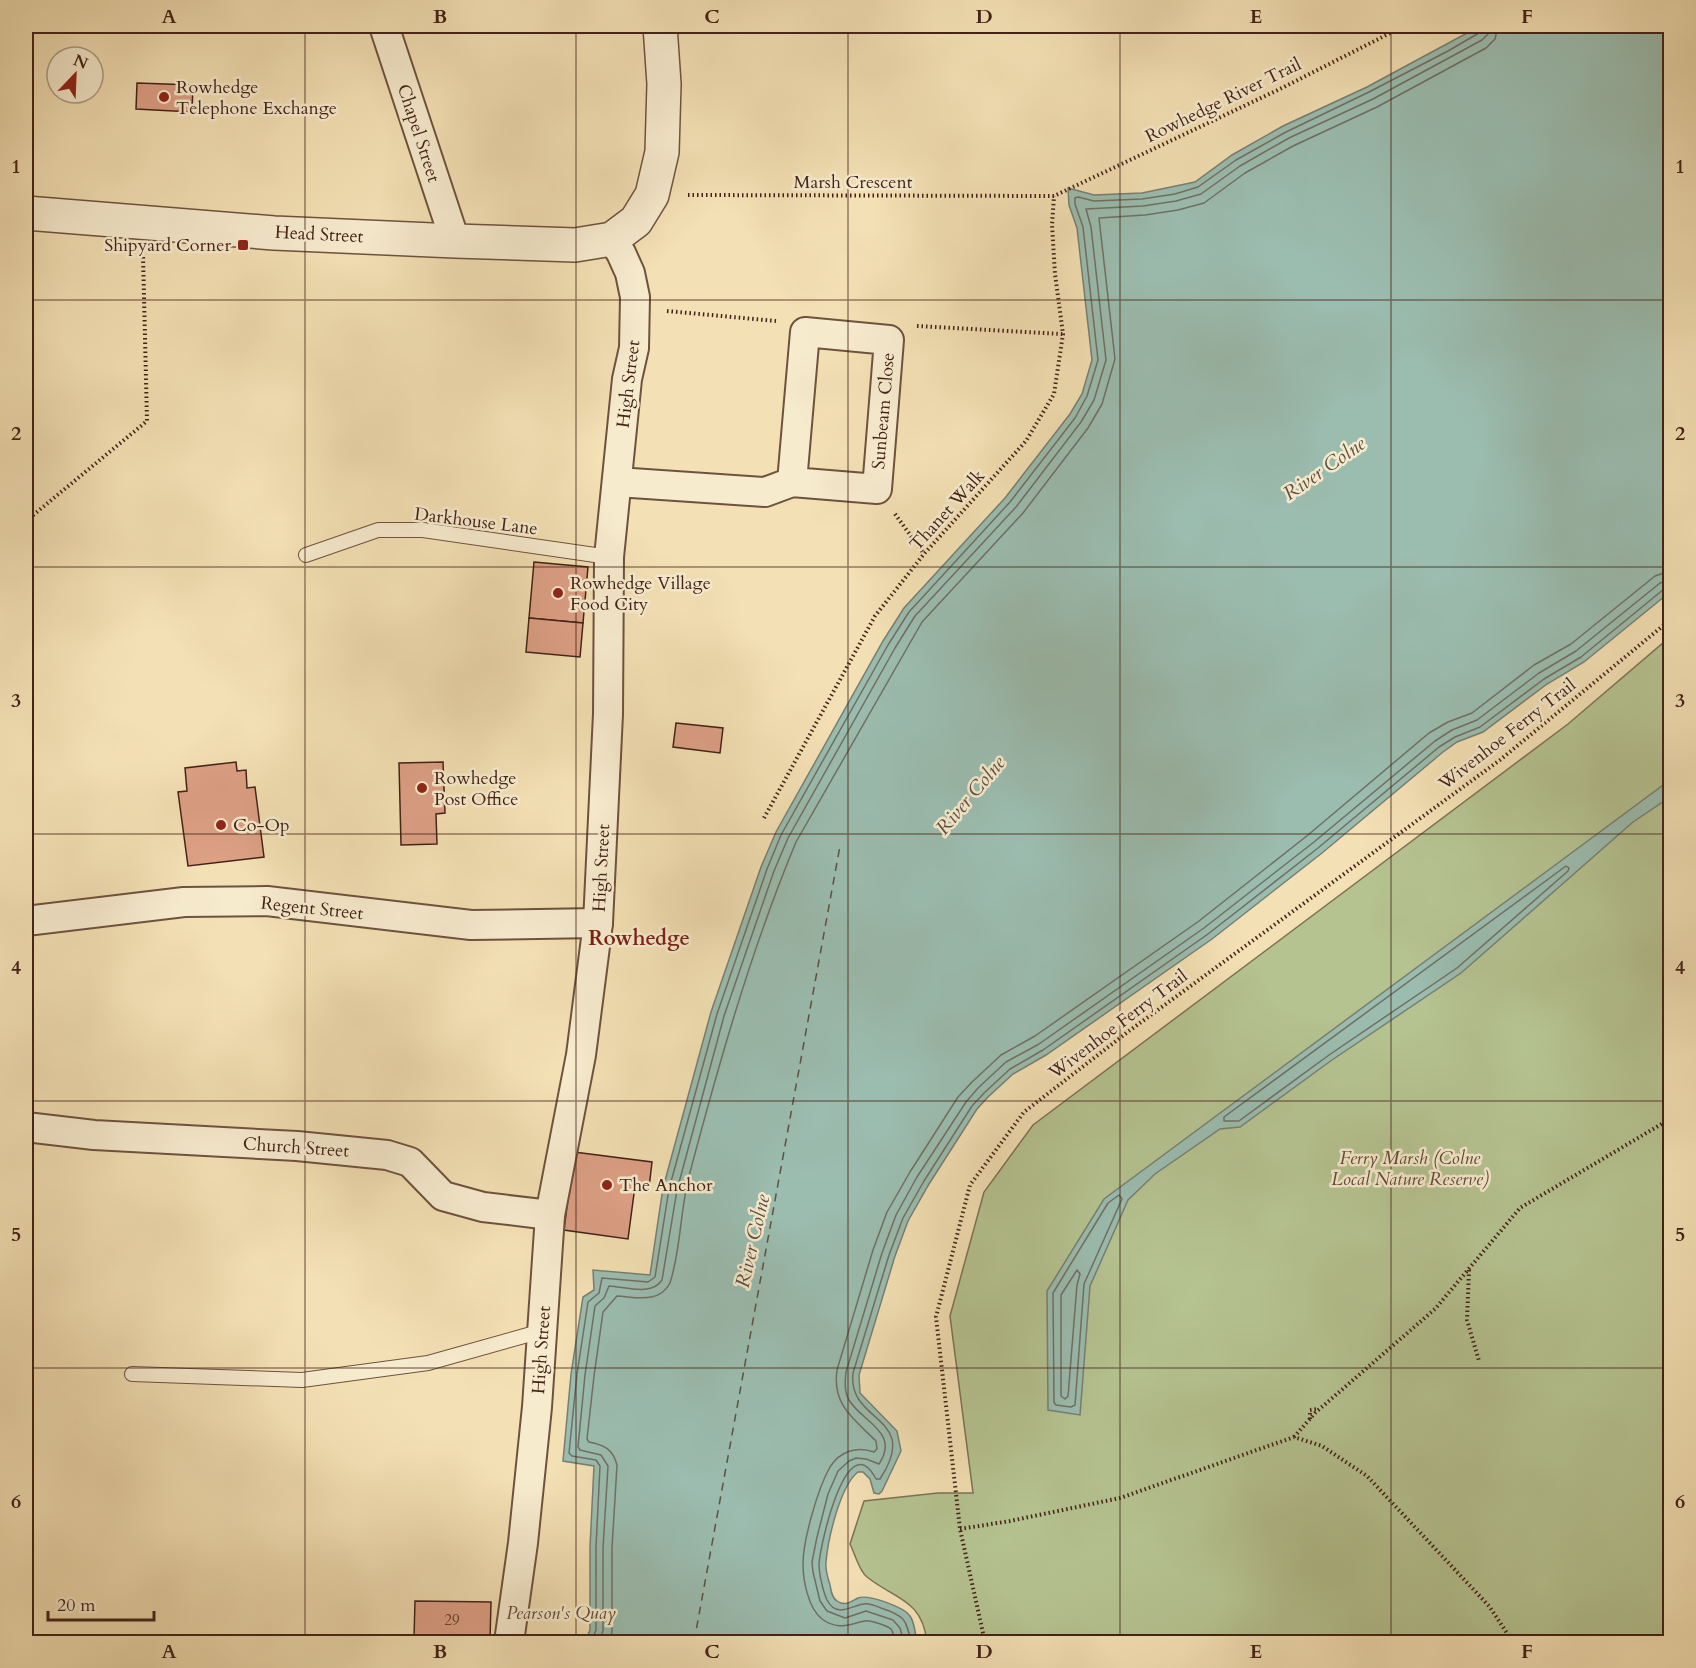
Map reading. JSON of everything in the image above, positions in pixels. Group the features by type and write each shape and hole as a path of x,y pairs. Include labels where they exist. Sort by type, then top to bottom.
{"street":[{"name":"Chapel Street","path":"384,26 454,241"},
{"path":"612,239 636,221 652,195 662,152 664,84 660,26"},
{"name":"Head Street","path":"26,213 274,232 454,241 575,245 612,239"},
{"name":"High Street","path":"509,1642 523,1543 537,1407 550,1215 581,1055 598,923 608,714 609,557 627,379 634,348 635,308 630,273 612,239"},
{"path":"792,482 805,332"},
{"name":"Sunbeam Close","path":"617,482 765,492 792,482 877,489 889,340 805,332"},
{"name":"Regent Street","path":"26,921 184,902 267,901 471,925 598,923"},
{"name":"Church Street","path":"26,1127 94,1135 297,1146 387,1155 410,1162 443,1196 483,1207 550,1215"}],"lane":[{"name":"Darkhouse Lane","path":"306,555 378,530 423,530 609,557"},
{"path":"132,1374 302,1380 428,1363 542,1331"}],"path":[{"name":"Rowhedge River Trail","path":"1054,196 1282,88 1404,26"},
{"name":"Marsh Crescent","path":"652,195 1054,196"},
{"name":"Thanet Walk","path":"764,818 875,616 924,554 1026,441 1054,394 1063,334 1054,274 1052,225 1054,196"},
{"path":"26,521 147,421 142,223"},
{"path":"635,308 784,322 805,332"},
{"path":"889,340 902,325 1063,334"},
{"path":"877,489 924,554"},
{"name":"Wivenhoe Ferry Trail","path":"985,1642 960,1528 936,1317 970,1185 1024,1112 1129,1031 1500,760 1671,620"},
{"path":"960,1528 1010,1521 1120,1498 1294,1437 1320,1409 1435,1309 1520,1208 1671,1119"},
{"path":"1469,1269 1467,1320 1479,1361"},
{"path":"1294,1437 1322,1446 1367,1476 1489,1606 1513,1642"}],"green space":[{"name":"Ferry Marsh (Colne Local Nature Reserve)","path":"1670,637 1670,1642 927,1642 920,1617 906,1602 864,1574 850,1544 864,1501 938,1493 973,1493 950,1316 984,1192 1033,1125 1568,724"}],"water":[{"name":"River Colne","path":"1480,26 1670,26 1670,592 1584,662 1547,684 1483,732 1457,742 1443,752 1322,853 1212,939 1046,1055 1013,1074 977,1109 908,1221 859,1375 860,1393 897,1431 901,1451 879,1494 874,1493 870,1479 863,1472 858,1472 852,1479 840,1501 829,1540 826,1562 835,1600 846,1603 863,1597 886,1602 901,1609 912,1619 917,1642 580,1642 585,1641 590,1630 590,1547 594,1466 563,1461 571,1374 583,1297 594,1290 593,1270 650,1275 663,1188 711,1012 761,867 776,832 883,641 904,608 1005,498 1070,414 1082,394 1092,360 1077,228 1069,205 1068,188 1094,195 1142,193 1195,182 1232,155 1283,126 1367,87"},
{"path":"1670,780 1670,797 1633,822 1461,973 1332,1060 1240,1127 1220,1129 1155,1174 1128,1200 1090,1286 1080,1415 1048,1410 1047,1291 1104,1199"}],"building":[{"name":"Rowhedge Telephone Exchange","path":"137,83 193,85 192,112 136,109"},
{"name":"Rowhedge Village Food City","path":"534,562 588,567 583,623 529,618"},
{"path":"529,618 583,623 580,657 526,652"},
{"path":"676,723 723,728 720,753 673,747"},
{"name":"Co-Op","path":"236,762 237,771 246,770 247,788 255,787 264,857 188,866 178,792 187,791 185,768"},
{"name":"Rowhedge Post Office","path":"443,762 445,813 436,814 437,844 401,845 399,763"},
{"path":"574,1152 652,1162 649,1188 635,1186 628,1239 564,1230"},
{"path":"415,1601 491,1602 490,1640 414,1638"}],"ferry route":[{"path":"694,1642 840,846"}],"place":[{"name":"Rowhedge Telephone Exchange","path":"164,97"},
{"name":"Shipyard Corner","path":"243,245"},
{"name":"Rowhedge Village Food City","path":"558,593"},
{"name":"Rowhedge Post Office","path":"422,788"},
{"name":"Co-Op","path":"221,825"},
{"name":"The Anchor","path":"607,1185"}],"district":[{"name":"Rowhedge","path":"639,938"}],"park label":[{"name":"Pearson's Quay","path":"561,1613"}]}
